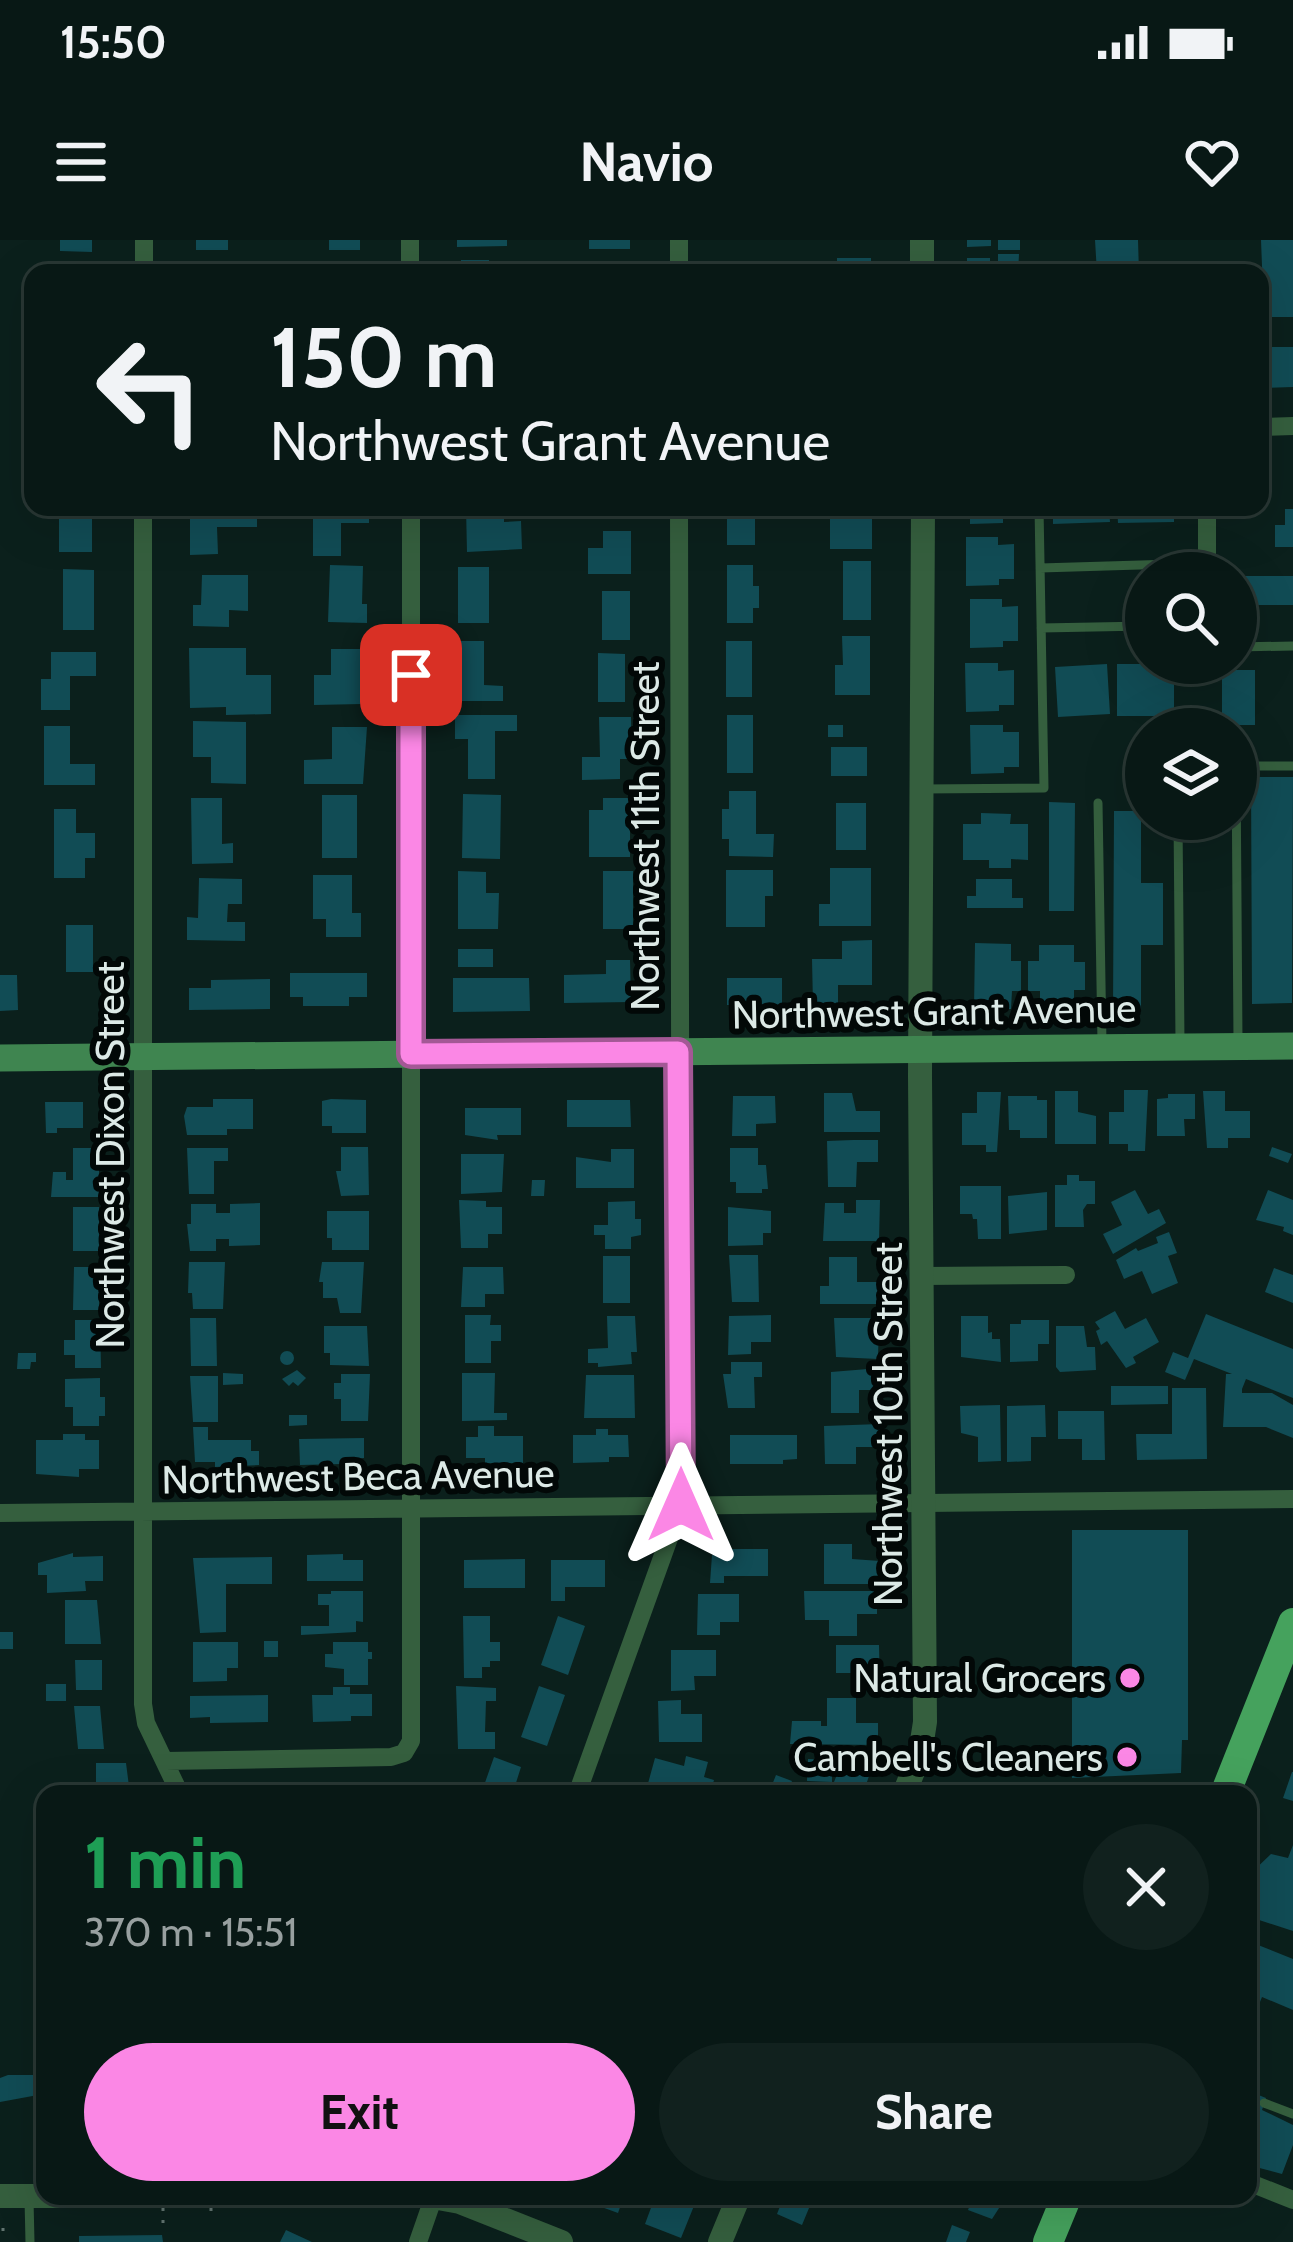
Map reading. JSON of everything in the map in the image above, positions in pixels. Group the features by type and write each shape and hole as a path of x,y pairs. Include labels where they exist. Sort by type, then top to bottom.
{"main road":[{"name":"Northwest Grant Avenue","path":"0,1058 1293,1046"},
{"path":"1229,1785 1293,1623"},
{"path":"1048,2242 1063,2205"}],"street":[{"name":"Northwest Dixon Street","path":"143,516 143,1708 176,1785"},
{"path":"166,1761 391,1757 408,1748 412,1734 411,516"},
{"name":"Northwest 11th Street","path":"580,1785 681,1505 679,516"},
{"name":"Northwest 10th Street","path":"907,1785 924,1732 922,516"},
{"path":"1207,516 1207,552"},
{"path":"923,1276 1066,1275"},
{"name":"Northwest Beca Avenue","path":"0,1513 1293,1499"},
{"path":"1257,2186 1293,2200"},
{"path":"0,2196 36,2196"},
{"path":"418,2242 429,2205"},
{"path":"468,2205 561,2242"},
{"path":"721,2242 735,2205"}],"lane":[{"path":"923,789 1044,788 1039,516"},
{"path":"1040,568 1125,568"},
{"path":"1041,628 1125,626"},
{"path":"1257,647 1293,646"},
{"path":"1238,1047 1236,766 1293,766"},
{"path":"1098,803 1102,1048"},
{"path":"1178,840 1180,1048"},
{"path":"1264,2103 1293,2114"},
{"path":"29,2196 30,2242"}],"path":[{"path":"163,2205 163,2226"},
{"path":"212,2205 212,2213"}],"building":[{"path":"60,240 92,240 92,252 60,251"},
{"path":"196,240 228,240 228,250 196,250"},
{"path":"329,240 360,240 360,250 329,250"},
{"path":"457,240 507,240 507,246 457,247"},
{"path":"589,240 630,240 630,249 589,249"},
{"path":"967,240 991,240 991,246 967,247"},
{"path":"998,240 1020,240 1020,250 998,250"},
{"path":"1095,240 1138,240 1139,264 1096,264"},
{"path":"1261,240 1293,240 1293,317 1269,317 1269,264 1262,264"},
{"path":"998,254 1019,254 1018,264 998,264"},
{"path":"837,258 871,258 871,264 837,264"},
{"path":"967,258 990,258 990,264 967,264"},
{"path":"461,260 489,260 489,264 461,264"},
{"path":"1269,347 1293,347 1293,387 1269,388"},
{"path":"1285,509 1293,509 1293,547 1275,547 1275,525 1285,525"},
{"path":"59,516 92,516 92,552 59,552"},
{"path":"190,516 257,516 257,527 217,527 218,554 190,555"},
{"path":"313,516 369,516 369,523 341,523 341,556 313,556"},
{"path":"466,516 521,521 522,549 467,552"},
{"path":"727,516 755,516 755,545 727,545"},
{"path":"830,516 872,516 872,549 830,549"},
{"path":"970,516 1018,516 1003,517 1003,523 970,524"},
{"path":"1053,516 1110,516 1110,522 1053,524"},
{"path":"1118,516 1174,516 1174,522 1118,523"},
{"path":"603,531 631,531 631,574 588,574 588,548 603,548"},
{"path":"966,537 998,537 998,545 1014,544 1014,579 999,579 999,585 966,586"},
{"path":"843,561 871,561 871,620 843,620"},
{"path":"330,565 363,566 362,604 367,604 367,623 328,622"},
{"path":"727,565 753,565 759,608 753,608 753,623 727,623"},
{"path":"458,567 489,567 489,623 458,623"},
{"path":"63,569 94,570 94,630 63,630"},
{"path":"202,575 248,575 248,611 229,610 229,627 193,626 193,605 201,605"},
{"path":"1257,576 1293,576 1293,605 1257,605"},
{"path":"602,591 630,591 630,640 602,640"},
{"path":"970,599 1002,599 1002,607 1018,606 1018,641 1003,641 1003,647 970,648"},
{"path":"842,636 870,636 870,695 835,695 835,665 843,665"},
{"path":"454,641 484,641 484,685 503,686 503,701 454,701"},
{"path":"726,641 752,641 752,697 726,697"},
{"path":"189,648 246,648 246,675 271,675 271,714 226,715 226,707 190,708"},
{"path":"331,649 362,649 362,704 314,705 314,675 331,675"},
{"path":"51,652 96,652 96,676 70,676 70,710 41,710 41,679 51,679"},
{"path":"598,653 625,654 625,702 598,702"},
{"path":"965,663 998,663 998,671 1014,670 1014,705 999,705 999,711 966,712"},
{"path":"1107,664 1110,714 1058,717 1055,667"},
{"path":"1117,664 1125,664 1125,684 1174,684 1174,708 1125,708 1125,716 1117,716"},
{"path":"1222,684 1255,684 1255,708 1222,708"},
{"path":"455,715 517,715 517,731 495,731 495,779 468,779 468,739 455,739"},
{"path":"727,715 753,715 753,773 727,773"},
{"path":"599,717 631,717 632,759 620,759 620,779 582,780 582,757 600,757"},
{"path":"193,721 246,722 246,784 211,783 211,757 193,757"},
{"path":"828,725 843,725 843,737 828,737"},
{"path":"970,725 1003,725 1003,732 1019,732 1019,767 1004,767 1004,773 971,774"},
{"path":"44,726 70,726 70,764 95,764 95,785 44,785"},
{"path":"332,727 367,727 363,784 304,784 304,760 332,759"},
{"path":"831,747 867,747 867,776 831,776"},
{"path":"1257,777 1293,777 1292,1003 1252,1004 1251,840 1257,840"},
{"path":"729,791 756,791 756,834 774,834 773,857 729,856 729,839 722,839 722,809 729,809"},
{"path":"463,794 501,795 500,859 462,858"},
{"path":"322,795 357,795 357,858 322,858"},
{"path":"191,798 222,798 222,844 233,843 233,863 192,864"},
{"path":"603,798 630,798 630,857 589,857 589,810 603,810"},
{"path":"1049,802 1075,803 1074,911 1049,911"},
{"path":"836,803 866,803 866,850 836,850"},
{"path":"54,809 76,809 76,833 95,833 95,858 85,858 85,878 54,878"},
{"path":"1114,811 1125,811 1125,840 1141,840 1141,883 1163,883 1163,945 1141,945 1141,1013 1113,1013"},
{"path":"981,813 1011,814 1010,824 1028,824 1028,860 1011,859 1011,868 989,868 989,860 963,860 963,824 981,824"},
{"path":"830,868 871,868 871,926 819,926 819,904 830,904"},
{"path":"726,870 773,870 773,896 765,896 765,927 726,927"},
{"path":"458,871 486,872 486,893 499,893 498,929 458,929"},
{"path":"603,871 633,871 633,929 603,929"},
{"path":"313,875 352,875 352,913 361,913 361,937 326,937 326,919 313,919"},
{"path":"199,878 242,879 242,904 228,904 227,922 245,922 245,941 187,940 187,917 198,918"},
{"path":"976,879 1012,879 1012,898 1023,898 1023,908 967,908 967,896 976,896"},
{"path":"66,925 93,925 93,972 66,972"},
{"path":"872,940 872,985 838,985 838,1005 813,1005 812,959 842,959 842,941"},
{"path":"975,943 1011,944 1011,961 1021,961 1021,991 1012,991 1011,1009 974,1009"},
{"path":"1039,945 1074,945 1074,962 1085,962 1085,990 1074,990 1074,1009 1040,1009 1040,991 1028,991 1028,961 1039,961"},
{"path":"458,949 493,949 493,967 458,967"},
{"path":"606,960 630,960 631,1002 564,1003 564,975 606,974"},
{"path":"290,973 367,973 367,997 349,997 349,1006 303,1006 303,997 290,997"},
{"path":"0,975 17,975 18,1010 0,1011"},
{"path":"453,978 529,978 530,1011 453,1012"},
{"path":"727,978 782,978 782,1005 727,1005"},
{"path":"270,979 270,1009 189,1010 189,988 211,988 211,980"},
{"path":"1124,1090 1148,1090 1145,1151 1128,1151 1128,1144 1109,1144 1109,1112 1124,1112"},
{"path":"1055,1091 1078,1091 1078,1112 1096,1116 1096,1144 1055,1144"},
{"path":"1203,1091 1225,1091 1225,1111 1250,1111 1250,1138 1228,1138 1228,1148 1207,1148"},
{"path":"977,1092 1001,1092 997,1152 986,1152 986,1145 962,1145 962,1113 977,1113"},
{"path":"824,1093 852,1093 856,1111 880,1111 880,1132 824,1132"},
{"path":"1168,1094 1195,1094 1195,1119 1184,1119 1185,1136 1157,1136 1157,1099 1168,1098"},
{"path":"733,1096 775,1096 776,1123 756,1124 756,1136 732,1136"},
{"path":"1008,1096 1047,1100 1047,1138 1020,1138 1020,1130 1009,1130"},
{"path":"213,1099 253,1099 253,1129 227,1129 227,1135 187,1135 187,1107 213,1107"},
{"path":"366,1100 366,1133 332,1133 332,1126 322,1126 322,1101"},
{"path":"567,1100 630,1100 631,1127 567,1127"},
{"path":"45,1102 83,1102 83,1128 46,1133"},
{"path":"465,1108 521,1108 521,1135 497,1135 498,1140 465,1135"},
{"path":"878,1140 878,1162 857,1162 856,1187 828,1187 827,1141"},
{"path":"341,1147 368,1147 369,1195 341,1196 336,1171 341,1171"},
{"path":"1272,1147 1292,1154 1288,1163 1269,1156"},
{"path":"73,1148 99,1148 99,1197 51,1197 53,1172 66,1172 66,1180 73,1180"},
{"path":"187,1148 228,1148 228,1161 214,1161 214,1194 189,1194"},
{"path":"730,1148 758,1148 758,1165 766,1165 768,1189 736,1193 736,1182 730,1182"},
{"path":"611,1149 634,1149 634,1188 576,1188 576,1157 611,1162"},
{"path":"461,1154 504,1154 502,1192 461,1194"},
{"path":"1067,1175 1095,1181 1095,1204 1083,1210 1084,1227 1055,1227 1055,1185 1067,1185"},
{"path":"532,1180 545,1180 544,1196 531,1196"},
{"path":"960,1186 1001,1186 1001,1239 978,1239 977,1219 960,1214"},
{"path":"1135,1190 1148,1214 1159,1209 1166,1223 1113,1254 1103,1234 1122,1225 1111,1202"},
{"path":"1268,1190 1293,1200 1293,1235 1283,1231 1284,1227 1256,1220"},
{"path":"1047,1192 1047,1230 1009,1234 1008,1196"},
{"path":"459,1200 502,1207 502,1234 488,1234 488,1248 461,1248"},
{"path":"856,1200 880,1200 879,1241 823,1241 825,1203 844,1203 844,1213 856,1213"},
{"path":"635,1201 641,1235 631,1237 631,1249 605,1249 605,1235 594,1235 594,1225 608,1225 608,1202"},
{"path":"260,1203 260,1245 229,1246 229,1239 216,1239 216,1251 190,1251 191,1204 216,1204 216,1213 230,1213 230,1204"},
{"path":"73,1207 99,1207 99,1251 73,1251"},
{"path":"728,1207 771,1211 771,1233 763,1233 763,1245 728,1246"},
{"path":"327,1211 369,1211 369,1250 332,1250"},
{"path":"1169,1232 1177,1253 1168,1256 1178,1283 1152,1294 1142,1271 1124,1279 1116,1260 1136,1248 1158,1243 1156,1237"},
{"path":"729,1255 758,1255 759,1302 732,1302"},
{"path":"603,1256 630,1256 630,1303 603,1303"},
{"path":"829,1257 857,1257 857,1282 880,1282 880,1304 820,1304 820,1286 829,1286"},
{"path":"189,1262 225,1262 223,1309 193,1309 192,1293 188,1293"},
{"path":"322,1262 364,1262 361,1313 340,1313 337,1298 323,1298"},
{"path":"74,1267 99,1267 99,1310 73,1310"},
{"path":"463,1267 503,1267 504,1294 485,1294 485,1307 461,1307"},
{"path":"1274,1268 1293,1275 1293,1303 1265,1292"},
{"path":"1115,1311 1125,1329 1146,1318 1159,1342 1133,1357 1136,1363 1126,1368 1107,1341 1101,1345 1096,1331 1100,1329 1095,1322"},
{"path":"1206,1314 1293,1349 1293,1398 1246,1379 1242,1393 1272,1393 1293,1405 1293,1438 1266,1427 1223,1427 1226,1374 1232,1374 1194,1359 1185,1380 1165,1372 1173,1352 1188,1358"},
{"path":"465,1315 491,1315 490,1325 501,1325 501,1341 491,1341 491,1363 465,1363"},
{"path":"771,1315 771,1342 751,1342 751,1354 728,1355 729,1316"},
{"path":"607,1316 635,1316 637,1352 631,1352 632,1364 598,1367 598,1363 588,1363 588,1349 608,1348"},
{"path":"961,1316 988,1316 988,1333 1000,1339 1001,1362 961,1357"},
{"path":"190,1318 216,1318 217,1366 191,1366"},
{"path":"834,1318 879,1318 878,1359 836,1357"},
{"path":"75,1320 100,1320 101,1368 75,1368 75,1355 64,1355 64,1340 75,1340"},
{"path":"1021,1320 1049,1320 1049,1344 1038,1344 1038,1361 1010,1362 1010,1324 1021,1324"},
{"path":"324,1326 367,1326 369,1366 330,1365 330,1353 324,1353"},
{"path":"1056,1326 1084,1326 1087,1347 1095,1347 1096,1370 1060,1372"},
{"path":"287,1351 294,1358 287,1365 280,1358"},
{"path":"18,1353 36,1353 36,1362 31,1362 30,1369 17,1369"},
{"path":"731,1362 762,1362 762,1377 754,1377 755,1408 728,1408 723,1374 731,1374"},
{"path":"880,1368 880,1390 859,1390 859,1413 831,1413 831,1372"},
{"path":"297,1370 306,1378 298,1386 293,1382 289,1386 282,1379"},
{"path":"223,1373 243,1374 243,1384 223,1385"},
{"path":"462,1373 495,1373 494,1413 507,1413 507,1420 462,1421"},
{"path":"341,1374 370,1374 368,1421 341,1421 341,1399 334,1399 334,1383 341,1383"},
{"path":"586,1375 634,1375 635,1418 584,1418"},
{"path":"190,1376 218,1376 218,1422 193,1422"},
{"path":"100,1378 105,1416 99,1416 99,1426 73,1426 73,1407 65,1407 65,1379"},
{"path":"1111,1386 1168,1386 1168,1404 1111,1405"},
{"path":"1172,1388 1206,1388 1207,1459 1137,1460 1136,1434 1172,1434"},
{"path":"1000,1405 1001,1461 978,1462 978,1437 961,1433 960,1406"},
{"path":"1045,1405 1046,1437 1031,1437 1031,1461 1007,1462 1007,1406"},
{"path":"1058,1411 1104,1411 1105,1460 1082,1460 1082,1439 1058,1439"},
{"path":"289,1415 307,1415 307,1425 289,1426"},
{"path":"880,1424 880,1447 856,1447 856,1464 825,1464 824,1426"},
{"path":"478,1426 494,1426 494,1436 523,1436 523,1463 466,1458 466,1437 478,1437"},
{"path":"193,1427 208,1427 208,1440 251,1440 251,1451 259,1451 259,1465 215,1467 215,1462 195,1462"},
{"path":"596,1429 608,1429 608,1435 628,1435 629,1457 573,1463 573,1435 596,1435"},
{"path":"63,1434 85,1434 85,1440 99,1440 99,1469 79,1469 79,1477 36,1474 36,1440 63,1440"},
{"path":"730,1435 797,1435 797,1459 783,1460 783,1464 730,1464"},
{"path":"364,1438 364,1458 343,1459 343,1464 300,1465 299,1439"},
{"path":"1072,1530 1188,1530 1188,1740 1182,1740 1181,1773 1072,1778"},
{"path":"824,1544 852,1544 852,1559 880,1561 880,1584 824,1584"},
{"path":"732,1549 768,1549 768,1576 724,1576 724,1583 710,1583 712,1555 732,1555"},
{"path":"73,1553 73,1557 103,1556 103,1581 85,1581 86,1591 47,1593 47,1575 38,1575 38,1563"},
{"path":"343,1554 343,1560 363,1560 363,1581 307,1581 307,1555"},
{"path":"272,1557 272,1584 226,1584 226,1632 200,1633 193,1558"},
{"path":"525,1559 525,1588 464,1588 464,1560"},
{"path":"551,1560 605,1560 605,1587 565,1587 565,1601 551,1601"},
{"path":"363,1591 363,1622 356,1621 356,1632 301,1635 301,1626 329,1626 329,1605 318,1605 318,1594"},
{"path":"804,1591 877,1591 877,1614 857,1614 857,1636 829,1636 829,1620 805,1620"},
{"path":"698,1594 739,1594 739,1622 720,1622 720,1635 697,1635"},
{"path":"65,1600 97,1600 101,1644 65,1644"},
{"path":"463,1616 490,1616 490,1642 500,1642 500,1661 482,1667 482,1678 464,1678"},
{"path":"558,1616 585,1626 568,1675 541,1665"},
{"path":"0,1632 13,1632 13,1649 0,1649"},
{"path":"264,1641 278,1641 278,1657 264,1657"},
{"path":"193,1642 238,1642 238,1668 227,1668 227,1681 193,1682"},
{"path":"333,1642 368,1642 372,1659 368,1659 368,1685 344,1685 344,1669 325,1667 325,1654 333,1654"},
{"path":"836,1645 879,1645 880,1687 856,1686 856,1673 836,1673"},
{"path":"671,1650 716,1650 716,1676 694,1676 695,1690 671,1691"},
{"path":"75,1660 102,1660 102,1690 76,1690"},
{"path":"46,1684 66,1684 66,1701 46,1701"},
{"path":"456,1686 496,1688 496,1701 486,1701 485,1732 495,1732 495,1749 458,1749"},
{"path":"539,1686 565,1695 547,1746 521,1737"},
{"path":"333,1687 350,1687 350,1694 372,1694 372,1716 313,1722 312,1695 333,1695"},
{"path":"268,1695 268,1722 210,1723 210,1717 190,1718 190,1696"},
{"path":"827,1698 856,1698 856,1723 878,1723 878,1745 790,1744 792,1721 821,1721 821,1726 827,1726"},
{"path":"681,1700 681,1714 702,1714 702,1742 659,1742 658,1701"},
{"path":"74,1706 100,1706 104,1749 78,1749"},
{"path":"686,1756 708,1762 704,1777 714,1780 713,1785 648,1785 655,1758 684,1766"},
{"path":"494,1757 521,1767 515,1785 484,1785"},
{"path":"808,1759 832,1760 832,1782 807,1781"},
{"path":"842,1762 870,1773 866,1785 833,1785"},
{"path":"96,1763 126,1763 129,1785 96,1785"},
{"path":"1293,1772 1293,1801 1283,1798"},
{"path":"776,1775 792,1781 790,1785 772,1785"},
{"path":"1293,1845 1293,1931 1257,1919 1257,1867 1271,1854 1288,1858"},
{"path":"1257,1945 1293,1959 1293,2010 1262,1997 1258,2007"},
{"path":"36,2075 36,2095 0,2102 0,2078"},
{"path":"1257,2094 1266,2098 1262,2110 1293,2125 1293,2145 1282,2174 1257,2167"},
{"path":"596,2205 621,2205 618,2213"},
{"path":"652,2205 694,2205 681,2238 645,2224"},
{"path":"780,2205 810,2205 802,2225 777,2214"},
{"path":"970,2205 1001,2205 992,2219 968,2210"},
{"path":"952,2225 970,2232 966,2242 946,2242"},
{"path":"286,2230 312,2242 280,2242"},
{"path":"162,2235 163,2242 79,2242 79,2236"}],"place":[{"name":"Natural Grocers","path":"1130,1678"},
{"name":"Cambell's Cleaners","path":"1127,1757"}],"route":[{"path":"411,675 411,1054 678,1052 681,1505"}]}
